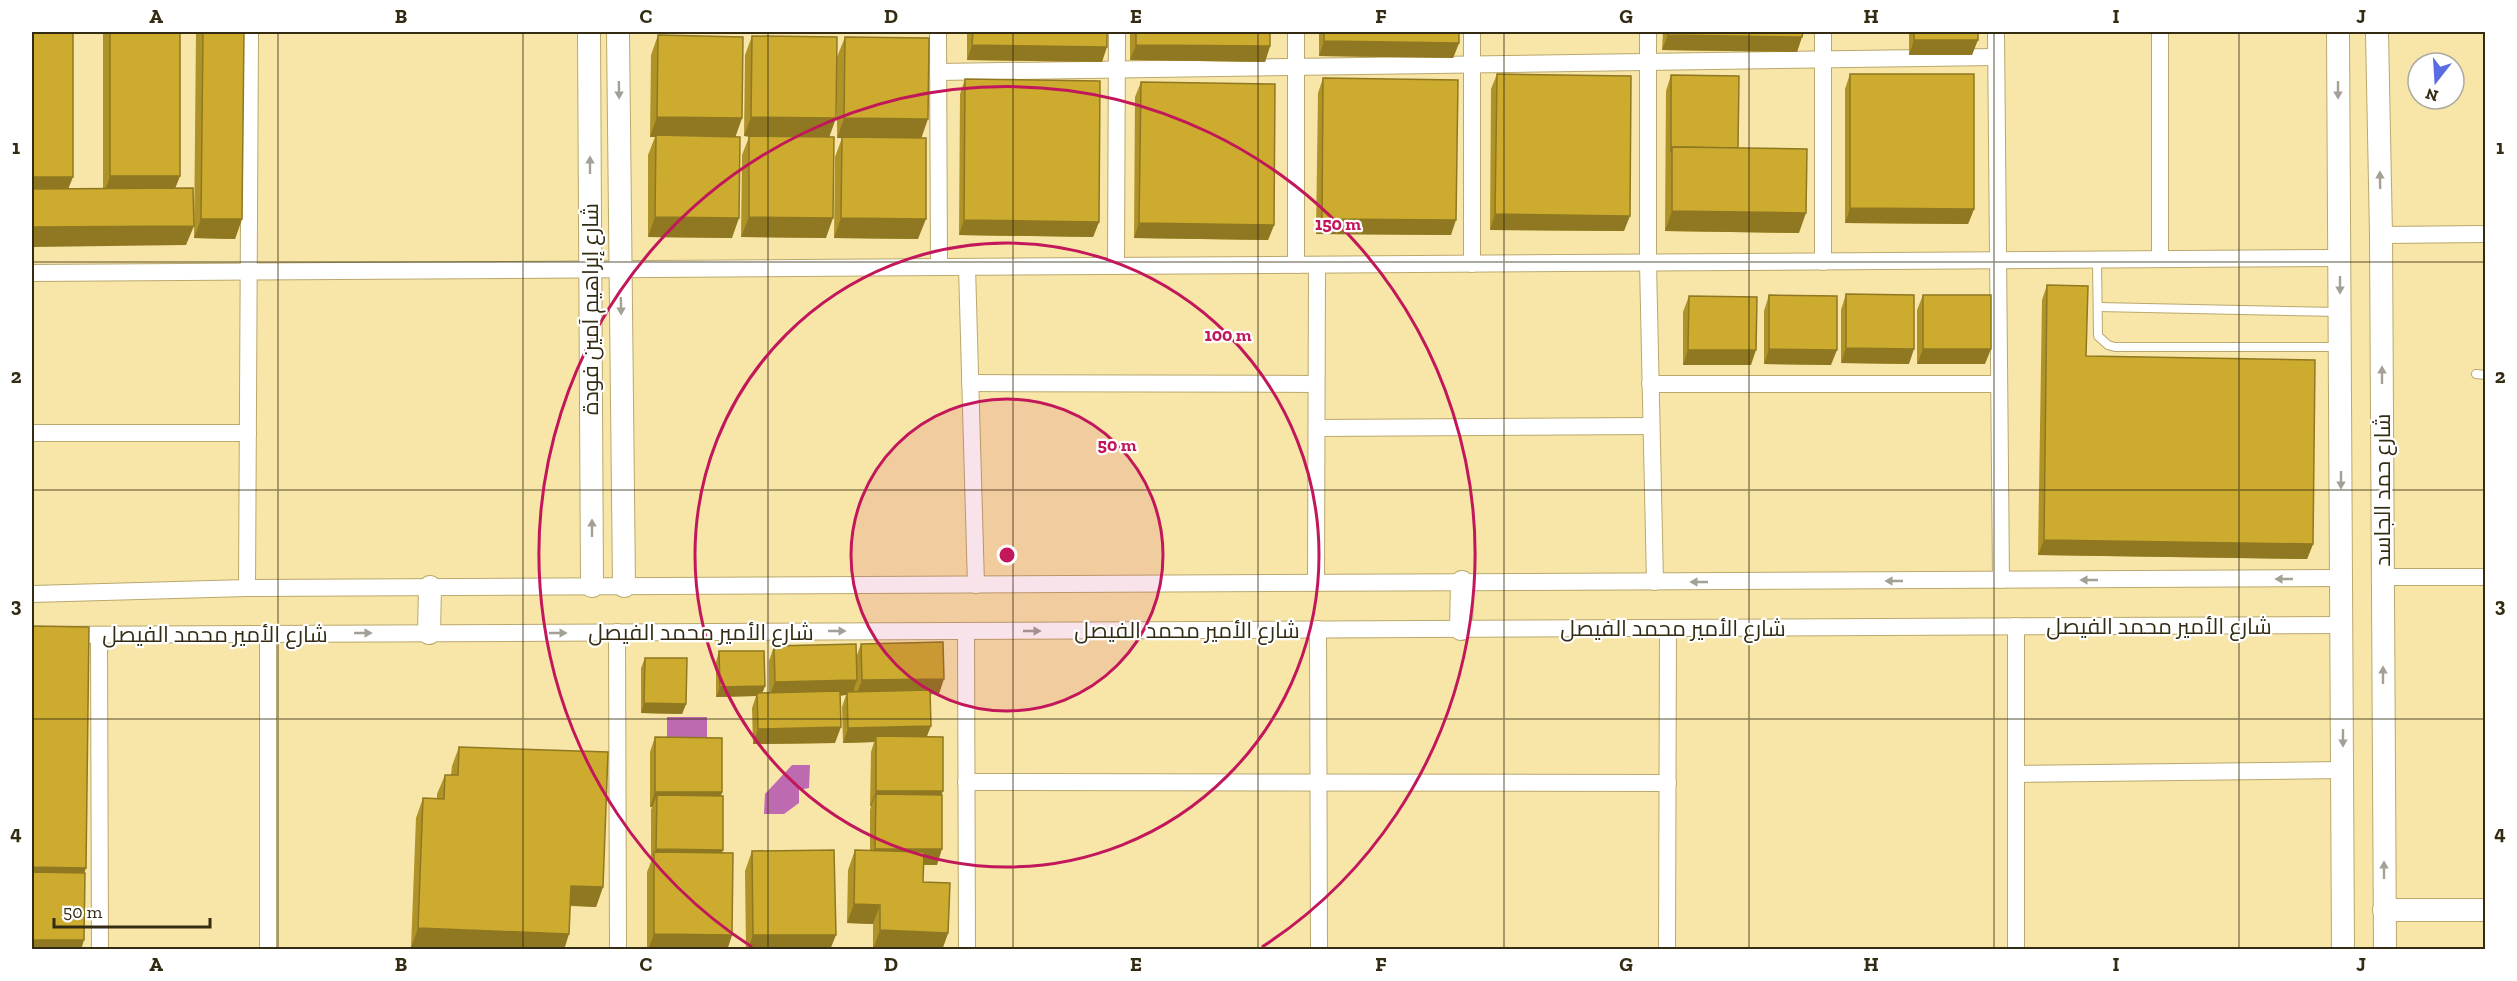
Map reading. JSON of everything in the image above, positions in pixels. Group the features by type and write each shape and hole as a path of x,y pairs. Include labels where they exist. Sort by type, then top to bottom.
{"street":[{"path":"247,588 250,32"},
{"name":"شارع إبراهيم آمين فودة","path":"589,32 592,586"},
{"name":"شارع إبراهيم آمين فودة","path":"618,32 624,586"},
{"path":"938,32 939,267"},
{"path":"1116,266 1117,32"},
{"path":"1296,32 1296,265"},
{"path":"1472,32 1472,264"},
{"path":"1648,32 1648,263 1655,582"},
{"path":"1823,32 1823,262"},
{"path":"1996,32 2001,580"},
{"path":"2160,32 2160,260"},
{"name":"شارع حمد الجاسد","path":"2338,32 2343,950"},
{"name":"شارع حمد الجاسد","path":"2378,32 2385,950"},
{"path":"938,72 1996,57"},
{"path":"2381,235 2486,234"},
{"path":"32,273 2340,258"},
{"path":"1316,583 1317,265"},
{"path":"967,267 976,585"},
{"path":"591,370 621,369"},
{"path":"970,383 1317,384"},
{"path":"1650,384 1999,384"},
{"path":"1317,428 1651,426"},
{"path":"32,433 248,433"},
{"path":"2383,578 2486,577"},
{"name":"شارع الأمير محمد الفيصل","path":"32,594 247,588 2342,578"},
{"path":"1461,629 1462,582"},
{"path":"429,633 430,587"},
{"name":"شارع الأمير محمد الفيصل","path":"32,635 2343,625"},
{"path":"2016,626 2016,950"},
{"path":"1667,950 1668,628"},
{"path":"1318,629 1319,950"},
{"path":"966,631 967,950"},
{"path":"617,632 618,950"},
{"path":"268,634 268,950"},
{"path":"99,635 100,950"},
{"path":"2016,774 2343,770"},
{"path":"966,782 1668,783"},
{"path":"2384,910 2486,910"}],"lane":[{"path":"2097,260 2098,336 2108,345 2115,347 2340,347"},
{"path":"2098,306 2340,312"},
{"path":"2476,374 2486,375"}],"shaded area":[{"path":"667,717 707,717 707,740 667,739"},
{"path":"792,765 810,765 809,788 799,790 799,803 784,814 764,814 765,794"}],"building":[{"path":"32,32 73,32 73,177 32,177"},
{"path":"110,32 180,32 180,176 110,176"},
{"path":"203,32 244,32 242,219 201,219"},
{"path":"973,32 1107,32 1107,47 972,45"},
{"path":"1136,32 1270,32 1270,46 1136,45"},
{"path":"1324,32 1459,32 1459,43 1324,41"},
{"path":"1668,32 1803,32 1802,37 1668,35"},
{"path":"1914,32 1978,32 1978,40 1914,40"},
{"path":"658,35 743,37 742,118 657,117"},
{"path":"752,36 837,37 836,118 751,117"},
{"path":"845,37 929,38 928,119 844,118"},
{"path":"1497,74 1631,76 1630,216 1495,214"},
{"path":"1850,74 1974,74 1974,209 1850,208"},
{"path":"1671,75 1739,76 1738,148 1672,147 1671,152"},
{"path":"1323,78 1458,80 1456,220 1322,219"},
{"path":"965,79 1100,81 1099,222 964,220"},
{"path":"1141,82 1275,84 1274,225 1139,223"},
{"path":"656,135 740,137 739,218 655,217"},
{"path":"749,136 834,137 833,218 749,217"},
{"path":"842,137 926,138 926,219 841,218"},
{"path":"1672,147 1807,149 1806,213 1672,211"},
{"path":"193,188 194,226 32,227 32,189"},
{"path":"2047,285 2088,286 2086,356 2315,360 2313,544 2044,540"},
{"path":"1846,294 1914,295 1914,349 1846,348"},
{"path":"1769,295 1837,296 1837,350 1769,349"},
{"path":"1923,295 1991,295 1991,349 1923,349"},
{"path":"1689,296 1757,297 1756,350 1688,350"},
{"path":"32,626 89,627 86,868 32,867"},
{"path":"943,642 944,679 862,680 861,644"},
{"path":"856,644 857,680 775,682 774,646"},
{"path":"719,651 764,651 765,686 720,687"},
{"path":"645,658 687,658 686,704 644,703"},
{"path":"930,690 931,726 848,728 847,692"},
{"path":"840,691 841,727 758,729 757,693"},
{"path":"876,736 943,737 943,791 876,791"},
{"path":"655,737 722,738 722,792 655,792"},
{"path":"459,747 608,752 603,887 571,886 569,934 418,928 423,798 444,799 445,775 458,775"},
{"path":"876,794 942,795 942,849 875,849"},
{"path":"657,795 723,796 723,850 656,849"},
{"path":"834,850 836,935 753,935 752,851"},
{"path":"855,850 924,852 923,882 950,883 948,933 880,930 880,905 854,904"},
{"path":"654,852 733,853 732,935 654,934"},
{"path":"32,872 85,873 84,940 32,940"}]}
